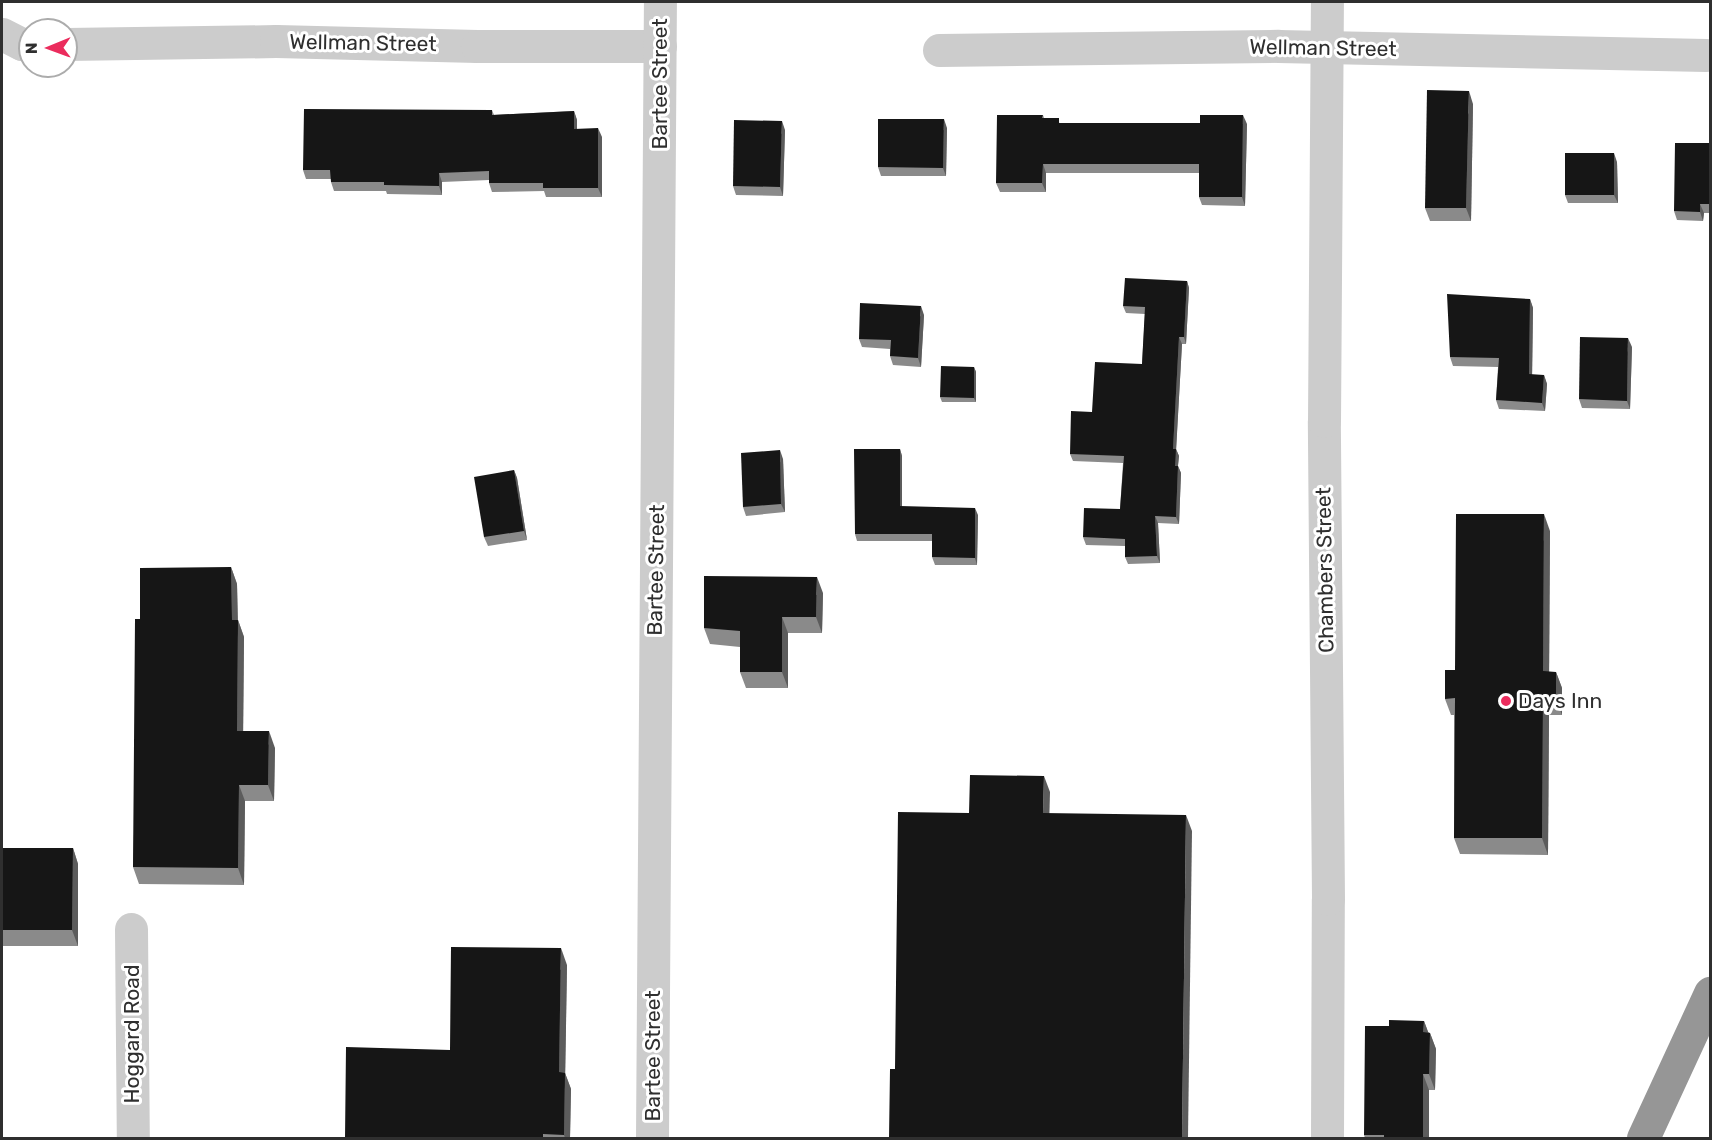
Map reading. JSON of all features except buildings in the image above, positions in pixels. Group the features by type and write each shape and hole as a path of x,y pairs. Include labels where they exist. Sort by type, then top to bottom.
{"highway":[{"path":"1643,1138 1710,993"}],"street":[{"name":"Bartee Street","path":"652,1138 660,2"},
{"name":"Chambers Street","path":"1327,2 1324,421 1328,888 1327,1138"},
{"path":"2,34 18,42"},
{"name":"Wellman Street","path":"78,44 276,41 477,46 660,46"},
{"name":"Wellman Street","path":"939,50 1327,48 1706,55"},
{"name":"Hoggard Road","path":"131,929 133,1138"}],"place":[{"name":"Days Inn","path":"1506,701"}]}
